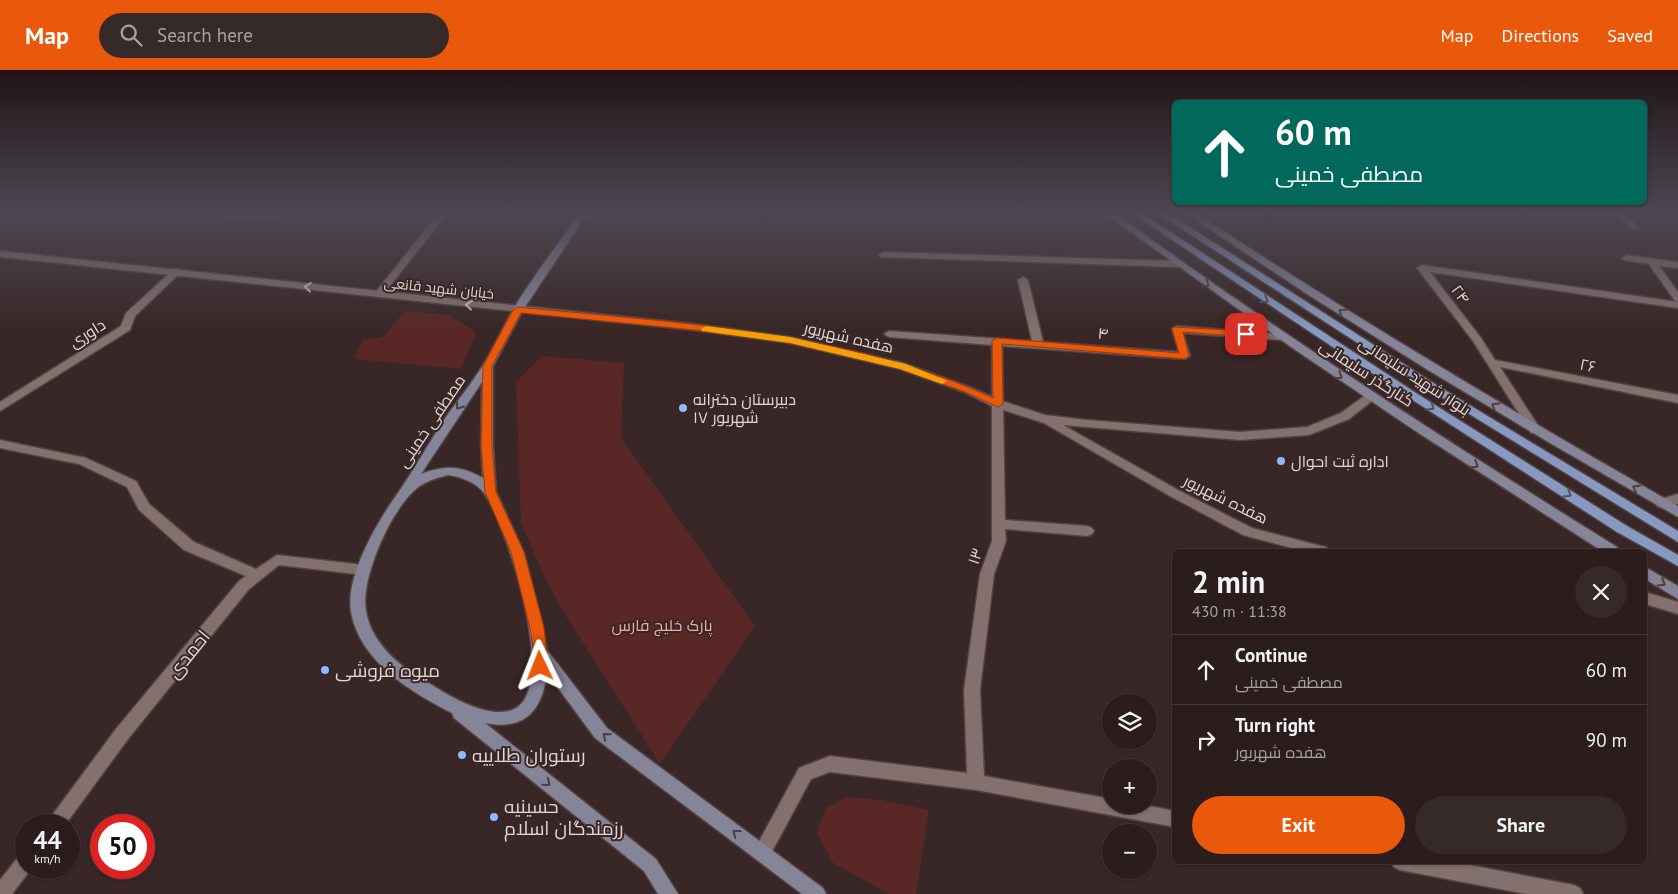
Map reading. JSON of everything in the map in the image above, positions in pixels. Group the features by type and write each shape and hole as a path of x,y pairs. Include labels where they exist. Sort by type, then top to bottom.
{"main road":[{"name":"مصطفی خمینی","path":"454,708 398,672 372,646 359,616 358,605 364,570 381,531 402,495 450,420 488,366 518,310 557,252"},
{"name":"کنارگذر سلیمانی","path":"1162,252 1280,337 1598,547"},
{"name":"بلوار شهید سلیمانی","path":"1195,252 1412,396 1622,529 1678,561"},
{"name":"بلوار شهید سلیمانی","path":"1223,252 1434,388 1678,537"},
{"path":"1249,252 1534,430 1678,512"},
{"name":"مصطفی خمینی","path":"488,366 487,446 490,492"},
{"path":"402,495 422,478 448,470 460,472 480,483 490,492 518,552 537,628 541,653 536,690 531,703 523,712 511,718 500,719 454,708"},
{"path":"1647,573 1678,593"},
{"path":"541,653 601,733 817,894"},
{"path":"454,708 650,865 669,894"}],"street":[{"path":"378,295 412,252"},
{"name":"خیابان شهید قانعی","path":"0,254 518,310"},
{"path":"884,255 1178,264"},
{"path":"1627,258 1678,265"},
{"path":"1652,262 1678,299"},
{"name":"۲۴","path":"1534,430 1477,340 1422,268 1678,305"},
{"name":"داوری","path":"0,407 126,328 130,315 176,272"},
{"path":"1023,280 1038,344"},
{"name":"هفده شهریور","path":"518,310 694,327 790,340 903,366 968,390 998,404 1044,419 1248,532 1313,549"},
{"name":"۴","path":"888,334 1184,356 1177,329 1280,337"},
{"name":"۱۳","path":"976,782 972,690 987,574 999,541 997,341"},
{"name":"۲۶","path":"1491,362 1678,400"},
{"name":"هفده شهریور","path":"1044,419 1240,436 1270,434 1309,430 1345,416 1371,397"},
{"path":"0,444 82,460 132,484 144,507 189,546 257,575"},
{"path":"1662,503 1678,500"},
{"path":"999,524 1087,531"},
{"name":"احمدی","path":"62,814 122,734 244,585 277,560 364,570"},
{"path":"1647,599 1678,608"},
{"path":"762,853 805,773 830,764 976,782 1172,818"},
{"path":"1416,864 1574,894"},
{"path":"2,894 15,876"}],"green space":[{"path":"405,311 449,315 476,332 461,369 354,359 362,341 383,337"},
{"name":"پارک خلیج فارس","path":"542,356 624,363 621,438 755,626 660,764 564,613 544,576 521,523 516,382"},
{"path":"846,797 882,800 929,810 916,894 889,894 833,863 817,833 825,809"}],"slow traffic":[{"path":"706,329 790,340 903,366 942,381"}],"place":[{"name":"دبیرستان دخترانه ۱۷ شهریور","path":"683,408"},
{"name":"اداره ثبت احوال","path":"1281,461"},
{"name":"میوه فروشی","path":"325,670"},
{"name":"رستوران طلاییه","path":"462,755"},
{"name":"حسینیه رزمندگان اسلام","path":"494,817"}],"route":[{"path":"540,666 541,653 537,628 518,552 490,492 487,446 488,366 518,310 694,327 790,340 903,366 968,390 998,404 997,341 1184,356 1177,329 1246,334"}]}
